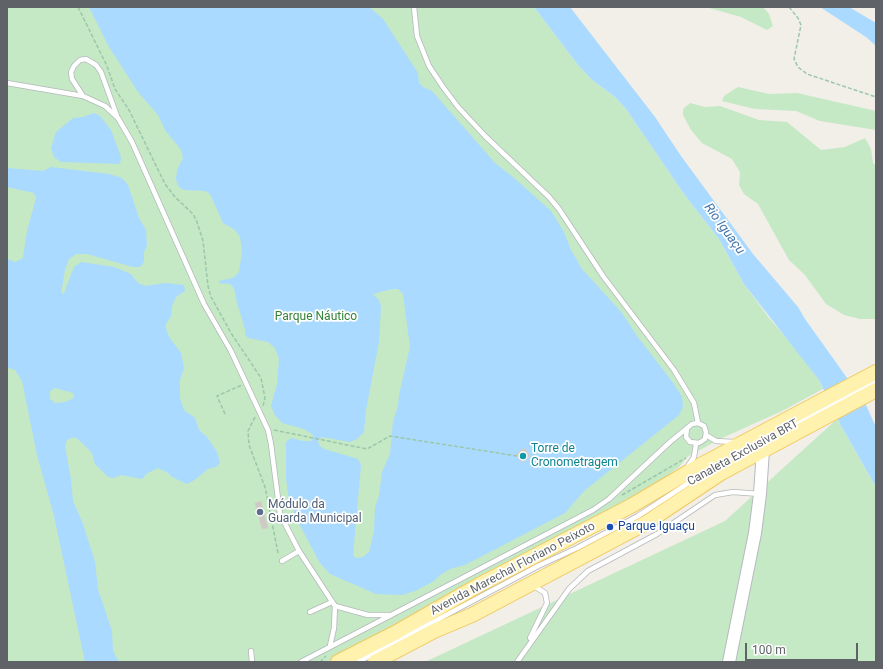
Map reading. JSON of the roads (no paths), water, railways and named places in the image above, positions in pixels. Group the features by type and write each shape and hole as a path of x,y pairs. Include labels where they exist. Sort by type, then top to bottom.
{"main road":[{"name":"Avenida Marechal Floriano Peixoto","path":"338,662 372,646 479,585 630,506 749,438 810,416 870,386 876,372"},
{"name":"Avenida Marechal Floriano Peixoto","path":"375,662 530,585 646,523 721,473 763,450 810,416"}],"street":[{"path":"729,662 747,578 760,494 763,450"}],"lane":[{"path":"414,7 417,36 429,66 443,87 458,107 549,197 559,209 606,281 678,376 694,403 698,423 706,429 706,435 703,441 696,444 690,442 686,437 687,428"},
{"path":"83,96 72,79 71,72 80,60 86,59 91,61 100,72 118,118 132,142 204,304 231,351 268,430 272,444 280,514 299,551 333,604 334,628 330,646"},
{"path":"7,83 83,96 105,106 118,118"},
{"name":"Canaleta Exclusiva BRT","path":"358,662 538,566 577,548 638,516 713,467 810,416"},
{"path":"301,662 601,505 687,428 692,424 698,423"},
{"path":"706,435 716,441 724,442 749,438"},
{"path":"662,488 692,462 696,444"},
{"path":"517,662 565,594 588,571 657,534 715,495 733,492 760,494"},
{"path":"282,561 299,551"},
{"path":"522,654 547,603 547,597 542,590 530,585"},
{"path":"310,612 333,604 368,615 389,615"},
{"path":"251,650 252,662"}],"water":[{"path":"89,7 369,7 383,19 418,73 419,83 423,87 432,91 495,163 551,211 564,232 571,250 582,269 622,313 637,336 674,384 682,397 683,407 679,415 584,491 565,513 465,565 450,569 434,581 417,590 403,595 376,594 330,574 320,563 297,520 289,499 286,479 286,442 291,438 311,441 314,437 304,429 282,423 275,415 271,406 277,384 279,359 275,348 268,342 248,338 245,334 234,288 230,284 219,283 219,281 233,278 239,272 242,251 240,237 235,230 223,223 210,194 205,191 184,190 178,186 176,179 177,170 183,158 181,150 165,130 158,115 138,92 109,47","holes":["398,289 403,294 410,347 399,395 398,406 393,421 390,454 382,472 379,496 375,507 374,531 369,552 363,557 356,558 353,556 361,465 358,459 324,449 319,445 318,441 322,437 350,442 357,439 364,432 366,410 379,342 381,306 379,300 373,294"]},
{"name":"Rio Iguaçu","path":"534,7 570,7 655,117 681,156 753,254 798,307 865,403 876,427 876,487 840,424 819,380 744,284 719,239 684,194 626,109 615,97 591,79 578,65"},
{"path":"820,7 849,7 876,23 876,46 866,37"},
{"path":"94,113 100,116 111,130 121,157 120,164 61,162 54,157 51,148 56,132 73,118 83,117"},
{"path":"51,167 109,174 122,178 128,185 139,218 146,230 147,245 144,252 144,262 140,267 133,267 87,254 76,254 69,259 65,269 61,294 64,293 74,267 81,262 114,267 131,274 138,283 146,286 165,283 184,285 185,291 176,297 172,306 171,316 165,326 169,337 181,353 184,368 180,380 180,398 184,410 195,418 199,430 207,437 217,452 220,463 216,467 208,469 187,484 158,468 146,474 142,479 121,475 114,478 108,477 95,464 92,453 79,440 74,437 67,440 65,446 73,501 83,524 95,562 98,589 112,631 113,651 119,662 85,662 54,516 37,455 22,381 15,370 7,367 7,259 15,262 23,258 27,231 36,198 34,193 7,187 7,168 43,171","holes":["55,388 73,393 74,398 65,402 55,403 50,399 50,391"]}],"place":[{"name":"Torre de Cronometragem","path":"523,456"},
{"name":"Módulo da Guarda Municipal","path":"260,512"},
{"name":"Parque Iguaçu","path":"610,527"}],"park label":[{"name":"Parque Náutico","path":"316,317"}]}
